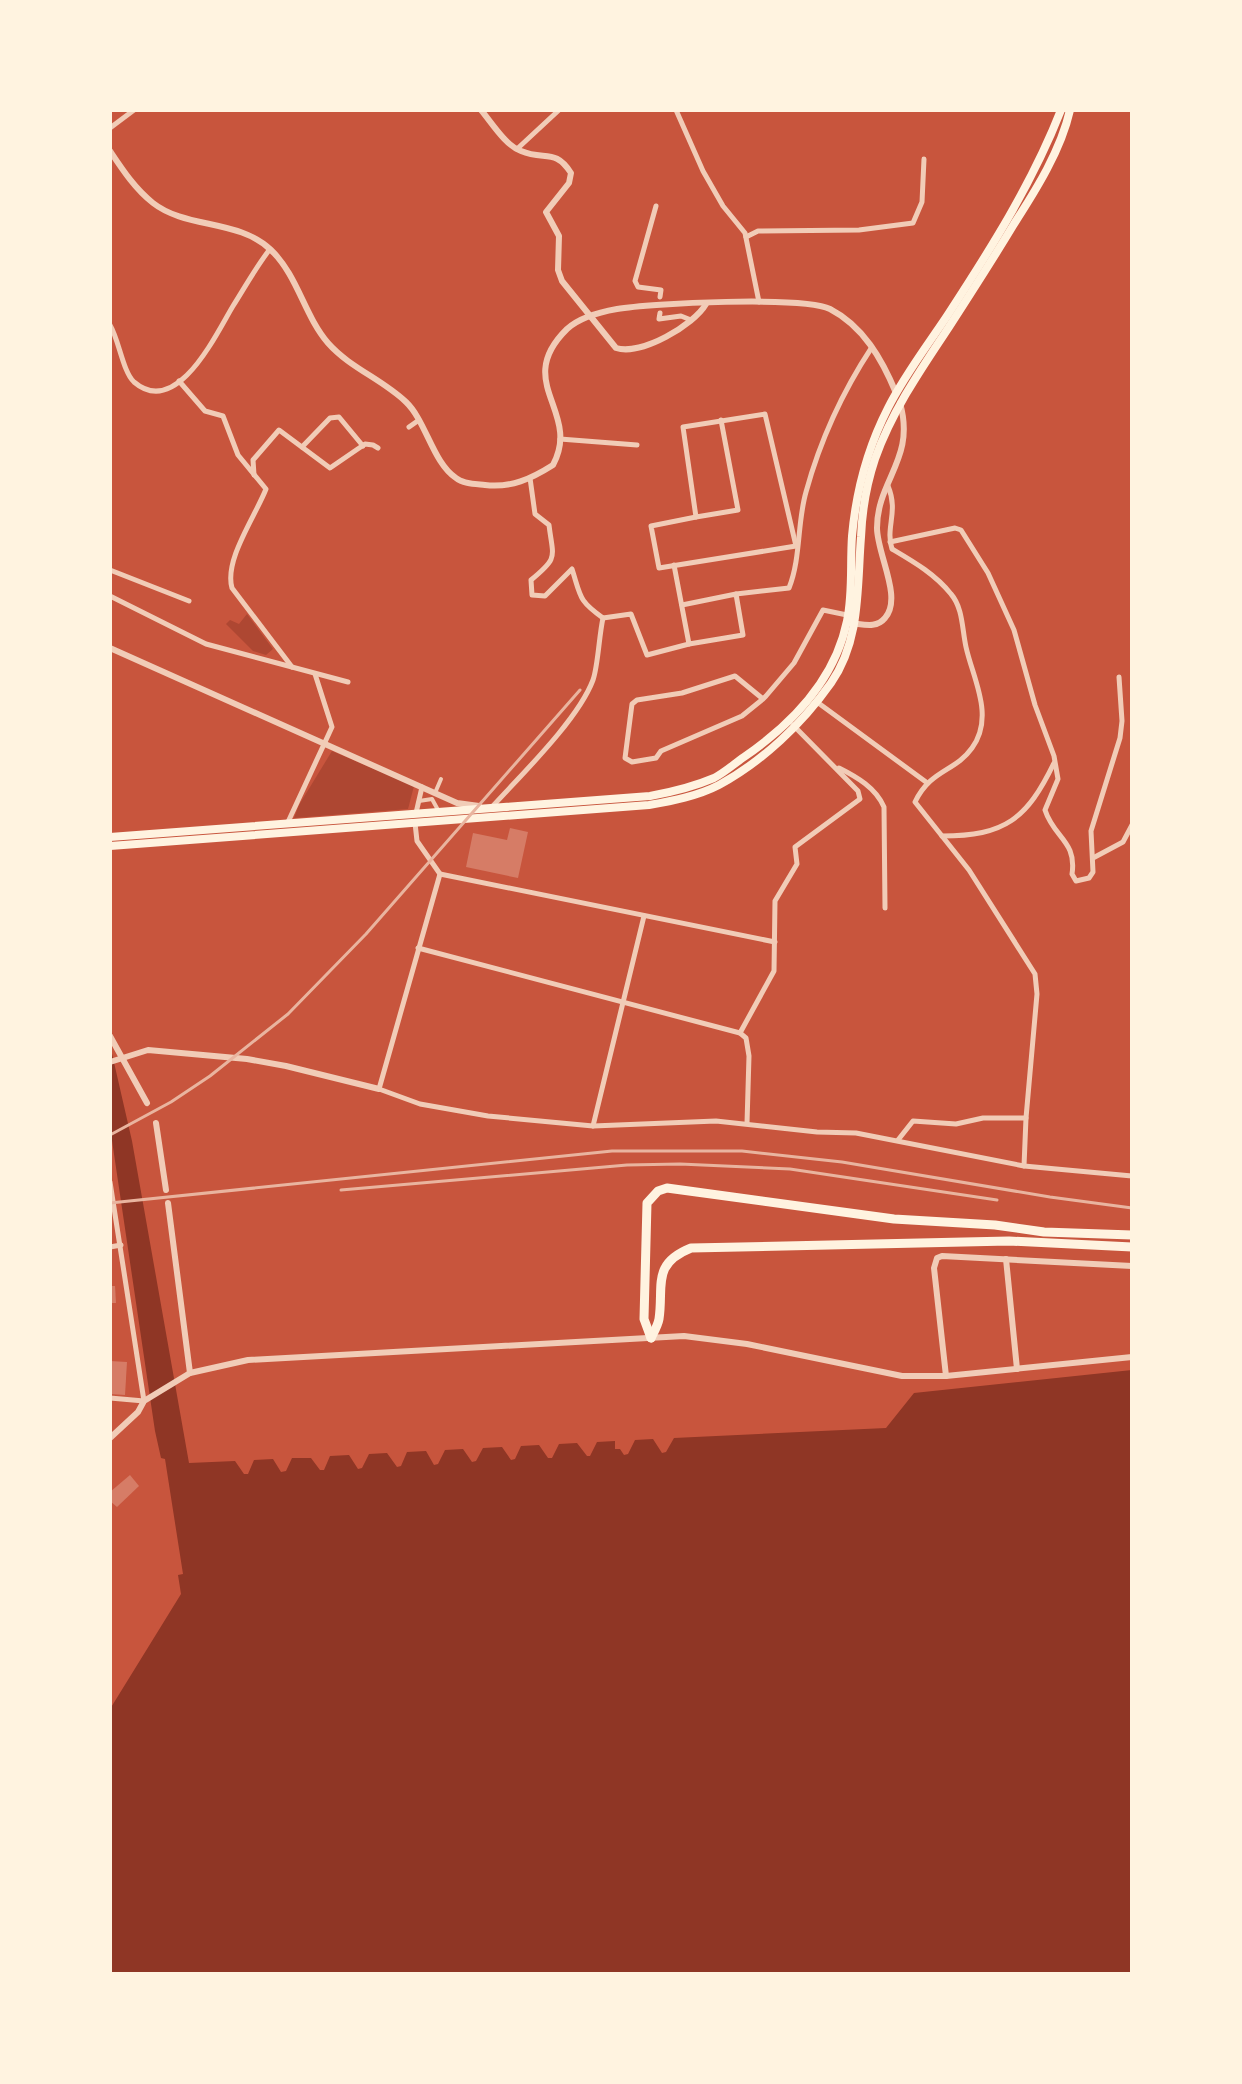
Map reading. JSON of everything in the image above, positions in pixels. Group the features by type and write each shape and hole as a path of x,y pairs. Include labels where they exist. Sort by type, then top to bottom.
{"highway":[{"path":"651,1338 644,1319 646,1219 647,1203 658,1191 676,1188 894,1219 995,1225 1044,1232 1132,1235"},
{"path":"651,1338 659,1320 659,1289 663,1271 674,1256 691,1248 1009,1241 1132,1247"}],"main road":[{"path":"850,620 852,534 857,500 867,459 888,407 1019,199 1044,154 1061,110"},
{"path":"110,837 287,823 649,805 682,799 718,785 792,724 814,699 826,676 850,620 866,501 875,460 895,411 1027,204 1052,159 1070,110"},
{"path":"110,846 491,808 650,796 681,790 715,777 792,724"}],"street":[{"path":"110,128 134,110"},
{"path":"481,110 517,149 556,156 571,173 569,183 546,212 559,236 558,270 562,281 616,348 626,352 659,340 697,317 706,304"},
{"path":"517,149 559,110"},
{"path":"676,110 703,171 746,237 759,302"},
{"path":"110,151 129,179 154,204 253,238 270,249 291,275 309,316 327,342 348,362 406,402 447,470 457,479 502,487 530,478 553,465 558,456 560,426 543,368 568,328 591,315 622,308 759,302 807,303 826,307 850,320 872,347 902,408 904,449 880,505 877,529 881,557 891,587 892,603 885,618 874,625 823,610 794,663 763,699 742,716 661,751 656,758 632,762 625,758 632,704 637,700 682,693 735,676 763,699"},
{"path":"746,237 758,231 859,230 913,223 922,202 924,159"},
{"path":"656,206 635,281 638,287 661,290 660,297"},
{"path":"110,325 129,377 149,390 163,391 196,366 270,249"},
{"path":"660,313 659,319 681,316 691,320"},
{"path":"682,605 789,588 796,571 796,546 805,493 826,434 855,373 872,347"},
{"path":"179,381 205,411 223,416 238,455 266,489 242,537 229,578 232,588 292,667"},
{"path":"696,517 683,427 765,414 796,546"},
{"path":"302,447 330,418 339,417 363,446"},
{"path":"409,427 419,420"},
{"path":"721,420 738,510 651,526 659,568 796,546"},
{"path":"254,476 253,460 279,430 330,468 363,446 378,448"},
{"path":"560,439 637,445"},
{"path":"530,478 535,514 549,525 554,557 551,564 531,580 532,595 545,596 572,569 579,597 603,618 631,614 647,655 743,635 736,594"},
{"path":"888,486 895,501 890,542 892,549 923,567 952,595 959,609 966,648 979,685 981,728 972,748 926,782 915,802 969,870 1035,974 1037,994 1024,1166"},
{"path":"890,542 955,528 961,530 988,573 1014,630 1055,762 1058,779 1045,810 1049,823 1071,846 1074,860 1072,874 1076,881 1089,878 1093,872 1091,831 1120,738 1119,677"},
{"path":"674,565 689,644"},
{"path":"110,570 189,601"},
{"path":"110,596 206,644 348,682"},
{"path":"110,648 457,803 491,808 563,726 585,695 595,677 603,618"},
{"path":"287,823 332,727 315,674"},
{"path":"814,699 926,782"},
{"path":"740,1033 774,971 775,901 797,864 795,847 860,799 858,791 792,724"},
{"path":"942,836 971,836 1009,824 1035,799 1055,762"},
{"path":"835,766 856,777 880,797 884,807 885,908"},
{"path":"432,799 441,779"},
{"path":"422,787 415,817 417,841 440,874 775,942"},
{"path":"419,801 432,799"},
{"path":"432,799 448,827"},
{"path":"1093,858 1123,842 1132,825"},
{"path":"379,1089 440,874"},
{"path":"593,1126 644,916"},
{"path":"418,948 740,1033 746,1038 749,1056 747,1123"},
{"path":"110,1036 147,1103"},
{"path":"112,1061 148,1050 247,1059 379,1089 439,1108 488,1116 593,1126 716,1121 856,1133 1024,1166 1132,1176"},
{"path":"898,1140 913,1121 956,1124 991,1117 1026,1118"},
{"path":"156,1123 166,1190"},
{"path":"110,1182 144,1401"},
{"path":"168,1203 190,1373"},
{"path":"110,1247 121,1245"},
{"path":"946,1376 934,1262 942,1256 1132,1266"},
{"path":"1006,1259 1017,1369"},
{"path":"110,1438 138,1412 144,1401 190,1373 248,1360 684,1336 715,1339 902,1376 946,1376 1132,1357"},
{"path":"110,1398 144,1401"}],"shaded area":[{"path":"247,614 273,649 266,655 253,651 226,624 230,620 239,624"},
{"path":"332,751 414,786 408,809 294,818"},
{"path":"110,1045 132,1141 189,1463 235,1461 244,1474 248,1474 254,1460 273,1459 281,1472 286,1471 292,1458 311,1458 320,1470 324,1470 330,1456 349,1455 358,1469 362,1468 369,1454 387,1453 397,1467 401,1466 407,1452 426,1451 434,1465 438,1464 445,1450 463,1449 472,1462 476,1461 483,1448 502,1447 511,1460 515,1459 521,1446 539,1445 548,1458 552,1458 559,1444 577,1443 590,1456 597,1442 615,1441 615,1449 620,1449 624,1455 628,1454 635,1440 653,1439 662,1453 666,1452 674,1438 886,1428 914,1393 1132,1370 1132,1974 110,1974 110,1709 181,1594 178,1575 183,1574 165,1459 161,1458 155,1431 110,1127"}],"building":[{"path":"510,828 528,832 518,878 466,867 473,833 507,840"},
{"path":"110,1286 115,1286 116,1303 110,1303"},
{"path":"110,1361 127,1362 125,1395 110,1394"},
{"path":"130,1475 139,1486 117,1507 110,1501 110,1492"}],"railway":[{"path":"110,1135 171,1102 210,1076 288,1014 366,934 580,690"},
{"path":"110,1203 612,1151 742,1151 842,1162 1132,1208"},
{"path":"341,1190 627,1165 680,1164 790,1169 997,1200"}]}
